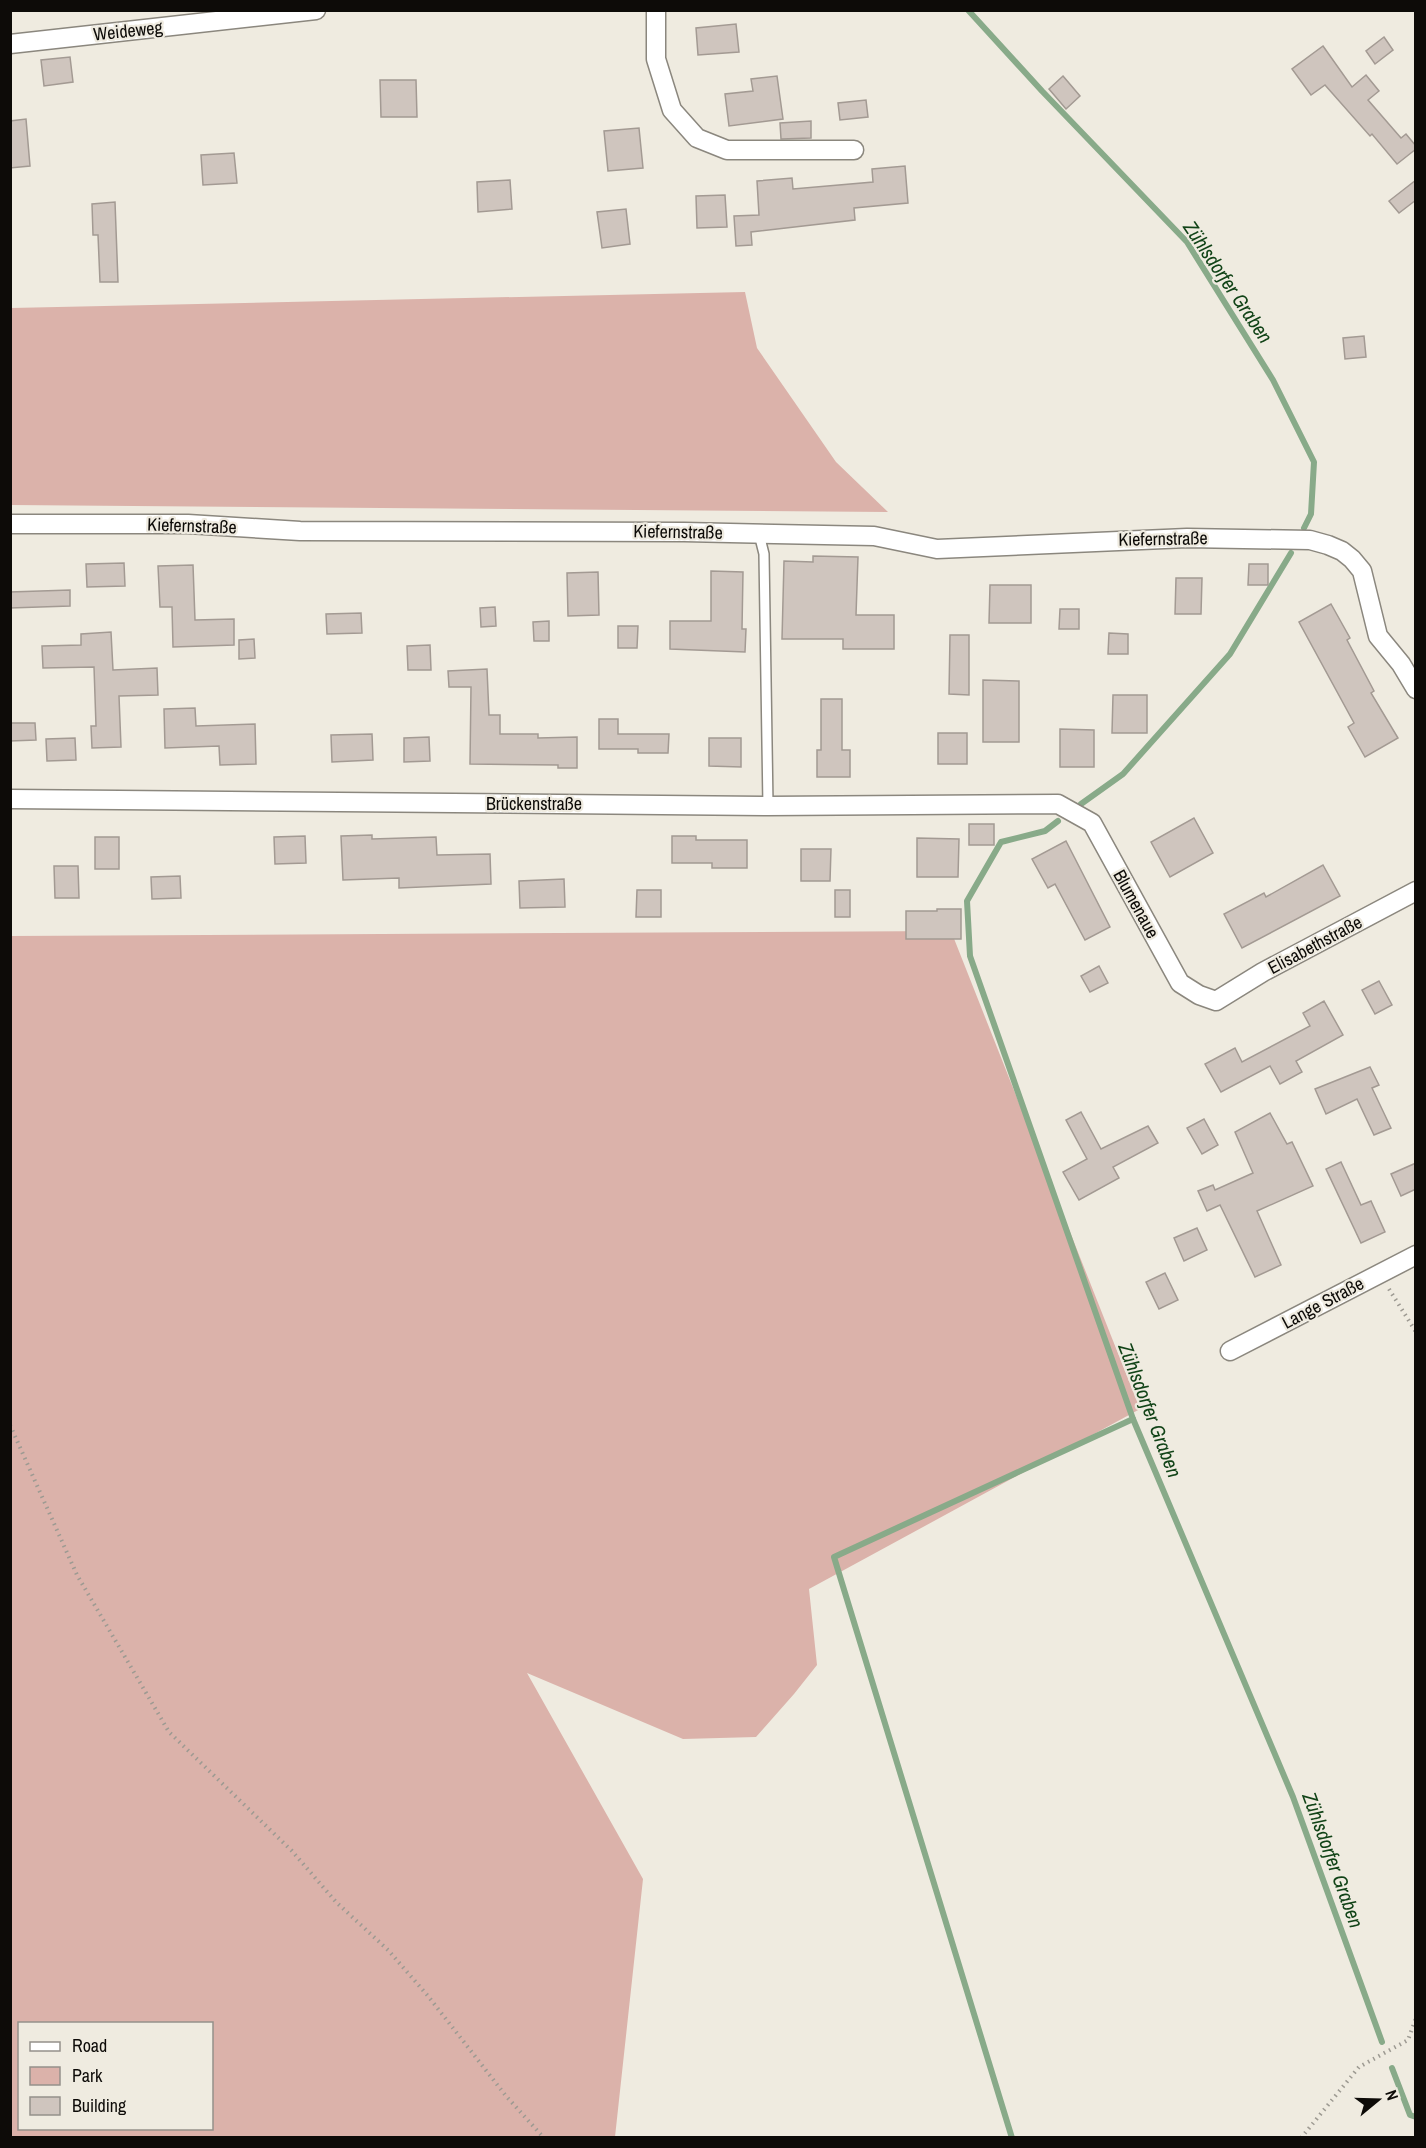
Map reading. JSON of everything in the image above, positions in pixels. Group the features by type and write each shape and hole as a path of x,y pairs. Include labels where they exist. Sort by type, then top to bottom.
{"street":[{"name":"Weideweg","path":"10,44 316,10"},
{"path":"656,10 656,59 672,110 697,138 726,150 854,150"},
{"name":"Kiefernstraße","path":"10,524 188,524 300,531 464,530 874,536 936,549 1187,538 1310,540 1342,551 1362,571 1377,636 1401,664 1416,689"},
{"name":"Brückenstraße","path":"10,799 768,806 1058,804"},
{"name":"Blumenaue","path":"1058,804 1092,823 1180,983 1199,995 1216,1001"},
{"name":"Elisabethstraße","path":"1216,1001 1263,972 1416,891"},
{"name":"Lange Straße","path":"1230,1351 1416,1255"}],"lane":[{"path":"759,534 764,554 768,806"}],"path":[{"path":"1379,1273 1416,1332"},
{"path":"10,1425 77,1575 169,1732 292,1851 336,1902 388,1950 428,1996 506,2096 544,2138"},
{"path":"1408,2040 1416,2018"},
{"path":"1301,2138 1359,2067 1416,2037"}],"green space":[{"path":"745,292 757,348 836,462 888,512 11,505 11,308"},
{"path":"951,931 1140,1409 809,1589 817,1665 756,1737 683,1739 527,1673 643,1879 615,2137 11,2137 10,936"}],"building":[{"path":"736,24 739,52 698,55 696,28"},
{"path":"1384,37 1393,50 1375,64 1366,51"},
{"path":"1323,46 1352,87 1366,75 1379,91 1368,100 1401,138 1406,134 1416,146 1416,149 1397,164 1325,85 1311,95 1292,69"},
{"path":"70,57 73,82 44,86 41,60"},
{"path":"777,76 783,119 729,126 725,94 753,91 751,79"},
{"path":"1063,76 1080,96 1066,109 1049,89"},
{"path":"380,80 416,80 417,117 381,117"},
{"path":"866,100 868,117 840,120 838,103"},
{"path":"26,119 30,166 10,168 10,121"},
{"path":"811,121 811,138 781,139 780,123"},
{"path":"639,128 643,168 608,171 604,131"},
{"path":"234,153 237,183 203,185 201,155"},
{"path":"905,166 908,203 854,208 855,220 751,232 752,245 736,246 734,216 759,215 757,181 792,178 793,189 873,182 872,169"},
{"path":"510,180 512,209 478,212 477,182"},
{"path":"1416,180 1416,200 1399,213 1389,201"},
{"path":"725,195 727,227 697,228 696,196"},
{"path":"115,202 118,282 100,282 98,235 93,235 92,204"},
{"path":"626,209 630,244 602,248 597,212"},
{"path":"1364,336 1366,357 1345,359 1343,338"},
{"path":"813,556 858,557 856,615 894,615 894,649 843,649 843,639 782,639 784,561 813,562"},
{"path":"124,563 125,586 87,587 86,564"},
{"path":"1249,564 1268,564 1268,585 1248,585"},
{"path":"193,565 195,620 234,619 234,645 173,647 172,607 160,607 158,566"},
{"path":"711,571 743,572 742,629 746,629 745,652 670,649 670,621 711,621"},
{"path":"598,572 599,615 568,616 567,573"},
{"path":"1176,578 1202,578 1201,614 1175,614"},
{"path":"990,585 1031,585 1031,623 989,623"},
{"path":"70,590 70,606 10,608 10,592"},
{"path":"1331,604 1350,638 1347,640 1374,691 1371,693 1398,738 1365,757 1348,727 1354,723 1299,622"},
{"path":"495,607 496,626 481,627 480,608"},
{"path":"1060,609 1079,609 1079,629 1059,629"},
{"path":"361,613 362,633 327,634 326,614"},
{"path":"549,621 549,641 534,641 533,622"},
{"path":"618,626 638,626 637,648 618,648"},
{"path":"111,632 113,670 157,668 158,695 119,696 121,747 92,748 91,726 96,726 94,667 43,668 42,646 81,645 81,634"},
{"path":"1109,633 1128,634 1128,654 1108,654"},
{"path":"950,635 969,635 969,695 949,694"},
{"path":"254,639 255,658 239,659 239,640"},
{"path":"430,645 431,670 408,670 407,646"},
{"path":"487,669 489,715 500,715 500,734 538,734 538,738 577,737 577,768 558,768 558,765 470,764 471,687 449,687 448,671"},
{"path":"983,680 1019,681 1019,742 983,742"},
{"path":"1113,695 1147,695 1147,733 1112,733"},
{"path":"821,699 842,699 842,750 850,750 850,777 817,777 817,750 821,750"},
{"path":"195,708 196,726 255,724 256,764 220,765 219,746 165,748 164,709"},
{"path":"599,719 618,719 618,734 669,734 668,753 638,753 638,749 599,749"},
{"path":"10,723 35,723 36,740 10,741"},
{"path":"1060,729 1094,730 1094,767 1060,767"},
{"path":"938,733 967,733 967,764 938,764"},
{"path":"372,734 373,760 332,762 331,735"},
{"path":"429,737 430,761 404,762 404,738"},
{"path":"75,738 76,760 47,761 46,739"},
{"path":"709,738 741,738 741,767 709,766"},
{"path":"1194,818 1213,853 1170,877 1151,842"},
{"path":"969,824 994,824 994,845 969,845"},
{"path":"372,835 372,839 436,837 437,855 490,854 491,884 399,888 399,878 343,880 341,836"},
{"path":"305,836 306,863 275,864 274,837"},
{"path":"672,836 696,836 696,840 747,840 747,868 712,868 712,863 672,863"},
{"path":"95,837 119,837 119,869 95,869"},
{"path":"917,838 959,839 958,877 917,877"},
{"path":"1066,841 1110,927 1085,940 1055,884 1048,888 1032,859"},
{"path":"801,849 831,849 830,881 801,881"},
{"path":"1323,865 1340,896 1242,948 1224,914 1264,893 1266,897"},
{"path":"54,866 78,866 79,898 55,898"},
{"path":"180,876 181,898 152,899 151,877"},
{"path":"564,879 565,907 520,908 519,881"},
{"path":"637,890 661,890 661,917 636,917"},
{"path":"835,890 850,890 850,917 835,917"},
{"path":"937,909 961,909 961,939 906,939 906,911 937,911"},
{"path":"1099,966 1108,983 1090,992 1081,976"},
{"path":"1379,981 1392,1005 1375,1014 1362,990"},
{"path":"1324,1001 1343,1035 1296,1061 1302,1072 1280,1084 1270,1066 1221,1092 1205,1064 1235,1048 1242,1062 1310,1026 1303,1013"},
{"path":"1370,1067 1379,1085 1372,1088 1391,1128 1374,1135 1357,1099 1326,1114 1315,1089"},
{"path":"1081,1112 1101,1149 1148,1126 1158,1143 1113,1167 1119,1178 1079,1200 1063,1172 1087,1159 1066,1120"},
{"path":"1270,1113 1287,1144 1292,1142 1313,1186 1257,1211 1281,1265 1255,1277 1220,1205 1207,1211 1198,1191 1213,1185 1215,1190 1253,1173 1235,1132"},
{"path":"1204,1119 1218,1145 1202,1154 1187,1128"},
{"path":"1341,1162 1361,1205 1371,1201 1385,1232 1361,1243 1326,1169"},
{"path":"1416,1163 1416,1189 1401,1196 1391,1174"},
{"path":"1197,1228 1207,1250 1184,1261 1174,1238"},
{"path":"1165,1273 1178,1300 1159,1309 1146,1282"}],"waterway":[{"name":"Zühlsdorfer Graben","path":"968,10 1187,242 1273,380 1314,462 1311,514 1304,528"},
{"name":"Zühlsdorfer Graben","path":"1081,804 1123,774 1230,654 1291,553"},
{"name":"Zühlsdorfer Graben","path":"1058,821 1045,831 1001,842 967,901 970,956 1133,1419 1293,1797 1382,2042"},
{"path":"1012,2138 834,1557 1133,1419"},
{"name":"Zühlsdorfer Graben","path":"1392,2068 1410,2115 1416,2117"}]}
